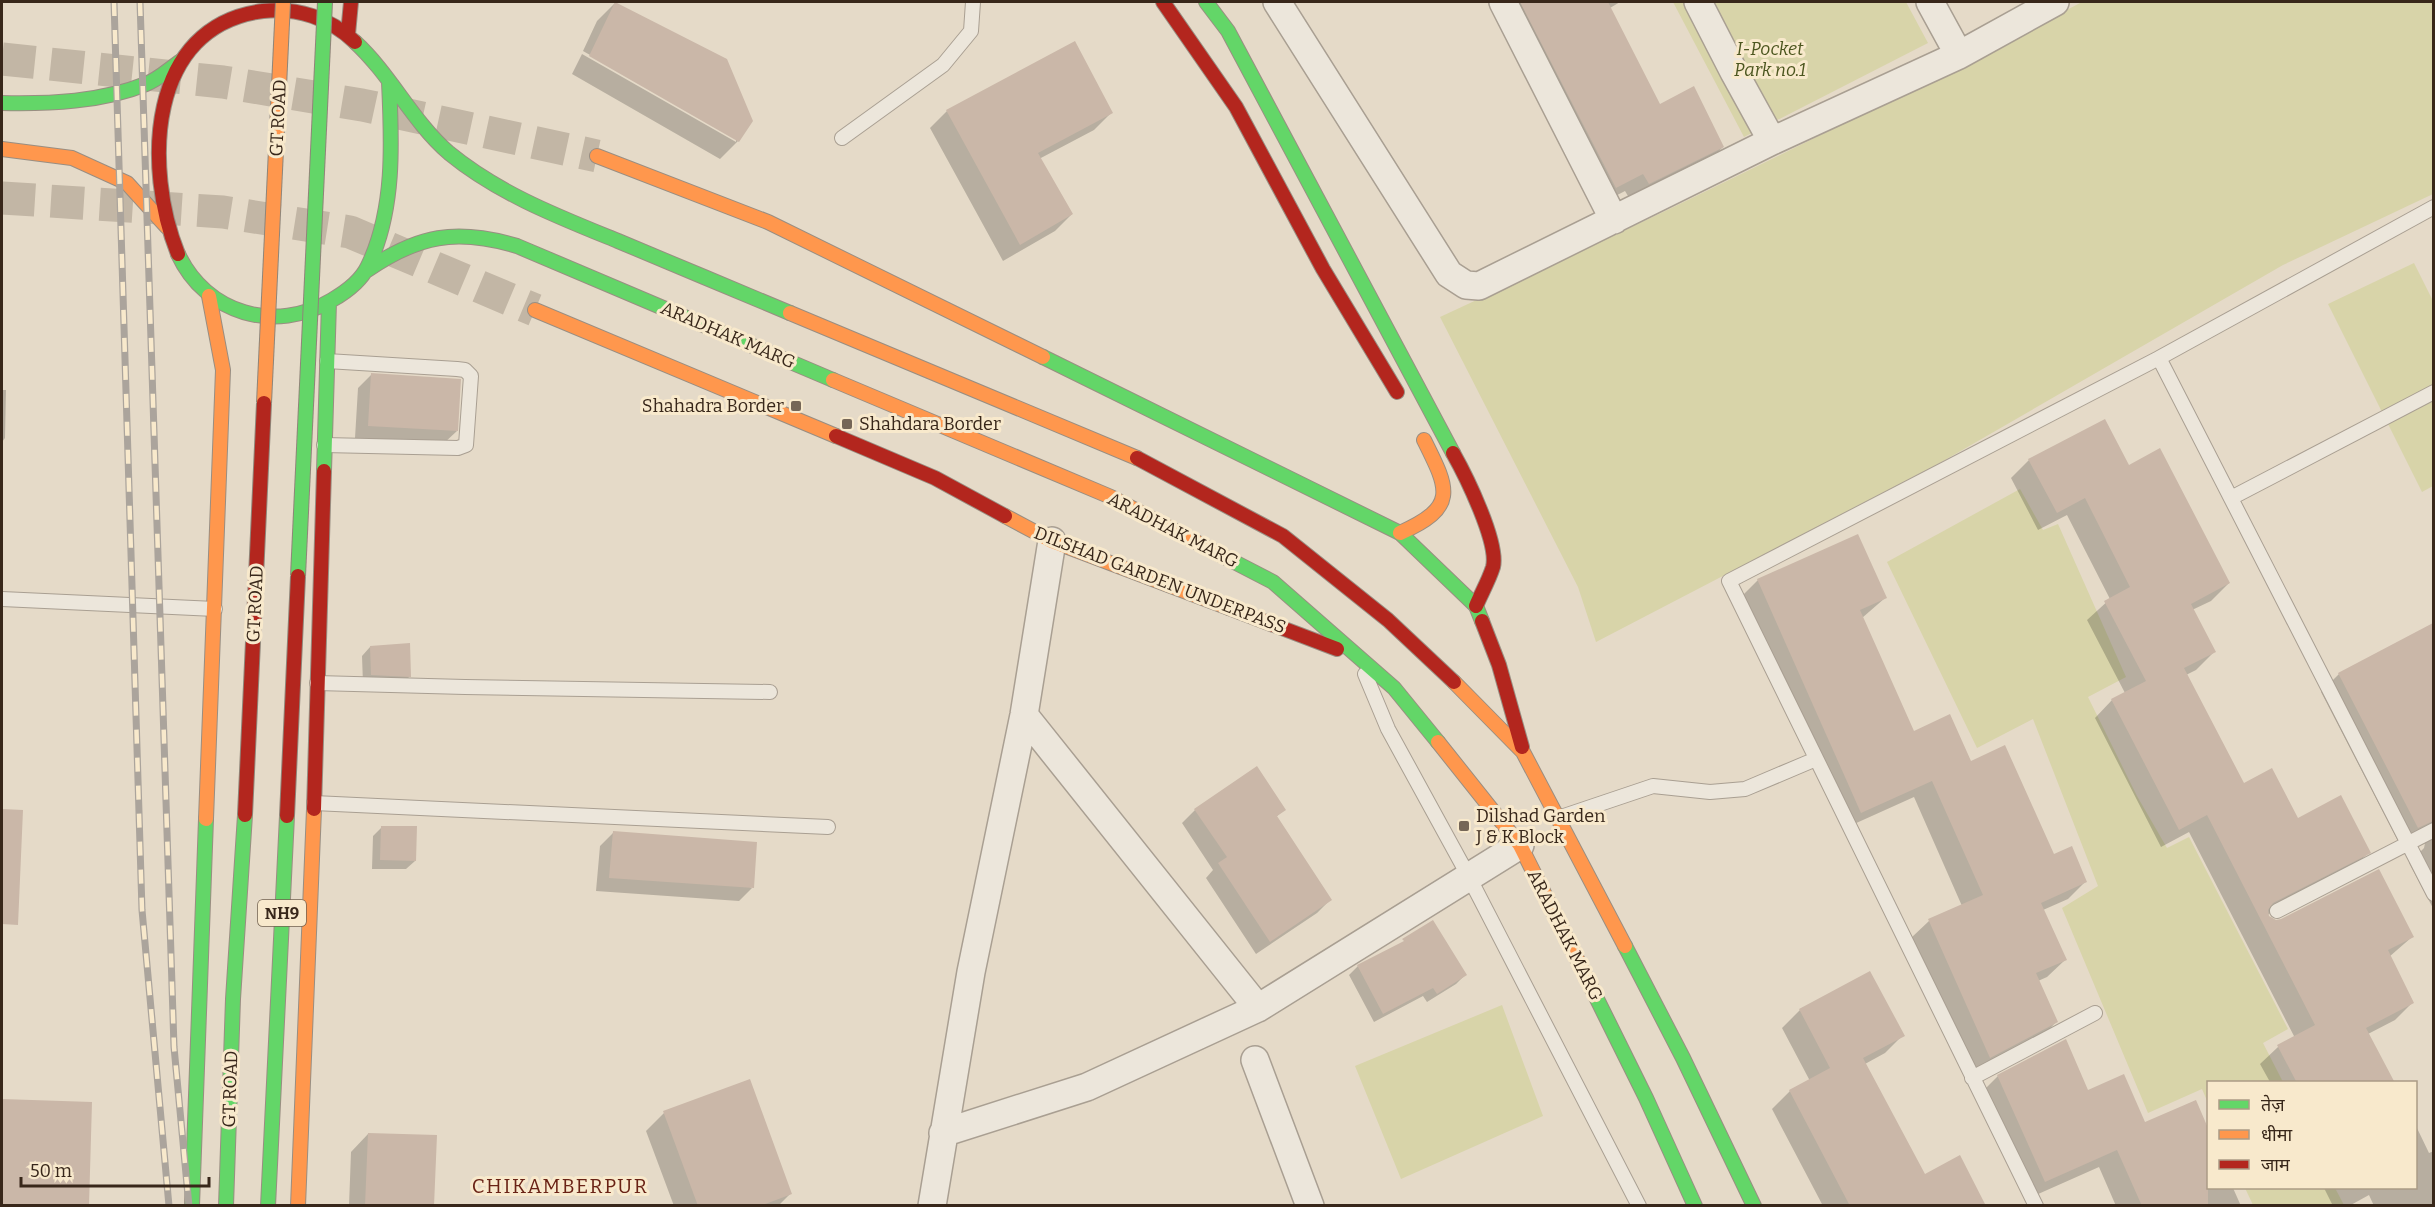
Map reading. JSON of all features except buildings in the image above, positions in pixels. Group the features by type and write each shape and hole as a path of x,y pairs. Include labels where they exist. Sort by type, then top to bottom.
{"main road":[{"path":"233,18 234,2"},
{"name":"GT ROAD","path":"226,1206 233,999 245,815 283,2"},
{"name":"NH9","path":"268,1206 325,2"},
{"path":"348,34 351,2"},
{"path":"1163,2 1236,107 1276,151 1466,477 1493,547 1493,566 1476,606"},
{"path":"1206,2 1228,31 1323,269 1404,403"},
{"path":"2,103 17,104 108,95 147,84 181,61 204,36 233,18 267,10 292,11 318,17 348,34 364,48 412,115 440,144 470,170 504,191 1124,451 1283,536 1388,620 1481,707 1524,752"},
{"path":"181,61 166,94 159,147 159,174 167,227 173,247 182,266 209,296"},
{"path":"366,271 380,231 386,197 390,154 389,82"},
{"path":"6,149 72,158 128,183 167,227"},
{"path":"597,156 768,222 1400,533 1476,606 1499,665 1524,752 1683,1059 1754,1206"},
{"name":"ARADHAK MARG","path":"209,296 227,307 247,314 268,317 289,316 310,311 329,302 366,271 405,246 427,238 449,235 495,238 1111,497 1273,582 1394,688 1520,845 1646,1098 1695,1206"},
{"name":"GT ROAD","path":"192,1206 223,370 209,296"},
{"path":"298,1206 329,302"},
{"name":"DILSHAD GARDEN UNDERPASS","path":"535,310 935,478 1052,541 1358,657"},
{"path":"1400,533 1424,524 1438,513 1445,497 1439,471 1419,432"},
{"path":"1443,485 1466,477"}],"street":[{"path":"1277,2 1449,274 1466,285 1479,286 1772,141 1959,55 2055,2"},
{"path":"1503,2 1614,220"},
{"path":"1698,2 1772,141"},
{"path":"1930,2 1959,55"},
{"path":"932,1206 971,972 1024,716 1052,541"},
{"path":"1024,716 1258,1008"},
{"path":"943,1133 1087,1087 1258,1008 1520,845"},
{"path":"1255,1060 1310,1206"}],"lane":[{"path":"842,138 944,65 971,31 974,2"},
{"path":"2036,1206 1729,581 2159,358 2433,207"},
{"path":"2159,358 2433,894"},
{"path":"324,445 458,448 466,445 471,376 465,370 457,369 327,361"},
{"path":"2230,498 2433,392"},
{"path":"2,599 215,609"},
{"path":"1358,657 1388,729 1469,877 1639,1206"},
{"path":"317,682 770,692"},
{"path":"1558,818 1653,786 1710,792 1745,789 1816,759"},
{"path":"313,803 828,827"},
{"path":"2277,911 2433,830"},
{"path":"1972,1078 2095,1013"}],"green space":[{"name":"I-Pocket Park no.1","path":"1673,2 1906,2 1928,43 1744,137"},
{"path":"2082,2 2433,2 2433,194 2283,265 1938,464 1596,642 1578,587 1440,317 1763,163"},
{"path":"2414,263 2433,301 2433,486 2422,492 2328,304"},
{"path":"2020,489 2043,530 2058,524 2126,677 2088,697 2137,796 2167,848 2189,837 2288,1029 2263,1043 2282,1081 2207,1081 2207,1101 2202,1089 2148,1113 2062,908 2098,886 2033,719 1977,748 1887,562"},
{"path":"1502,1005 1543,1116 1401,1179 1355,1066"},
{"path":"2245,1189 2336,1189 2344,1205 2253,1205"}],"tunnel":[{"path":"2,59 223,82 362,105 597,156"},
{"path":"2,198 223,212 350,232 535,310"}],"railway":[{"path":"114,2 142,910 169,1206"},
{"path":"140,2 174,1047 189,1206"}],"traffic: fast":[{"path":"298,576 325,2"},
{"path":"1206,2 1228,31 1453,453"},
{"path":"355,42 380,69 412,113 436,140 468,168 488,181 552,213 790,313"},
{"path":"2,103 75,101 112,95 151,82 181,61"},
{"path":"178,254 190,275 206,291 224,304 244,312 266,316 288,316 310,310 348,290 368,266 383,222 390,176 389,82"},
{"path":"366,271 403,249 438,238 475,237 495,240 517,246 833,380"},
{"path":"324,471 329,302"},
{"path":"1043,357 1400,533 1476,606 1482,621"},
{"path":"1213,551 1273,582 1394,688 1438,742"},
{"path":"226,1206 233,999 245,815"},
{"path":"268,1206 287,816"},
{"path":"192,1206 206,819"},
{"path":"1625,946 1683,1058 1754,1206"},
{"path":"1595,995 1646,1098 1695,1206"}],"traffic: slow":[{"path":"264,403 283,2"},
{"path":"2,149 72,158 127,183 167,227"},
{"path":"597,156 768,222 1043,357"},
{"path":"206,819 223,370 209,296"},
{"path":"535,310 836,436"},
{"path":"790,313 1137,458"},
{"path":"833,380 1111,497 1213,551"},
{"path":"1400,533 1432,515 1440,505 1443,496 1443,485 1439,472 1424,440"},
{"path":"1005,516 1052,541 1229,608"},
{"path":"1454,682 1523,752 1625,946"},
{"path":"1438,742 1520,845 1595,995"},
{"path":"298,1206 314,809"}],"traffic: jam":[{"path":"348,34 351,2"},
{"path":"1163,2 1236,107 1323,269 1397,392"},
{"path":"178,254 167,220 160,182 159,144 164,106 176,72 196,43 224,22 263,11 276,10 312,16 335,26 355,42"},
{"path":"245,815 264,403"},
{"path":"836,436 935,478 1005,516"},
{"path":"1453,453 1480,510 1494,556 1493,567 1476,606"},
{"path":"1137,458 1283,536 1388,620 1454,682"},
{"path":"314,809 324,471"},
{"path":"287,816 298,576"},
{"path":"1229,608 1337,649"},
{"path":"1482,621 1499,665 1522,747"}],"place":[{"name":"Shahadra Border","path":"796,406"},
{"name":"Shahdara Border","path":"847,424"},
{"name":"Dilshad Garden J & K Block","path":"1464,826"}],"district":[{"name":"CHIKAMBERPUR","path":"560,1186"}]}
